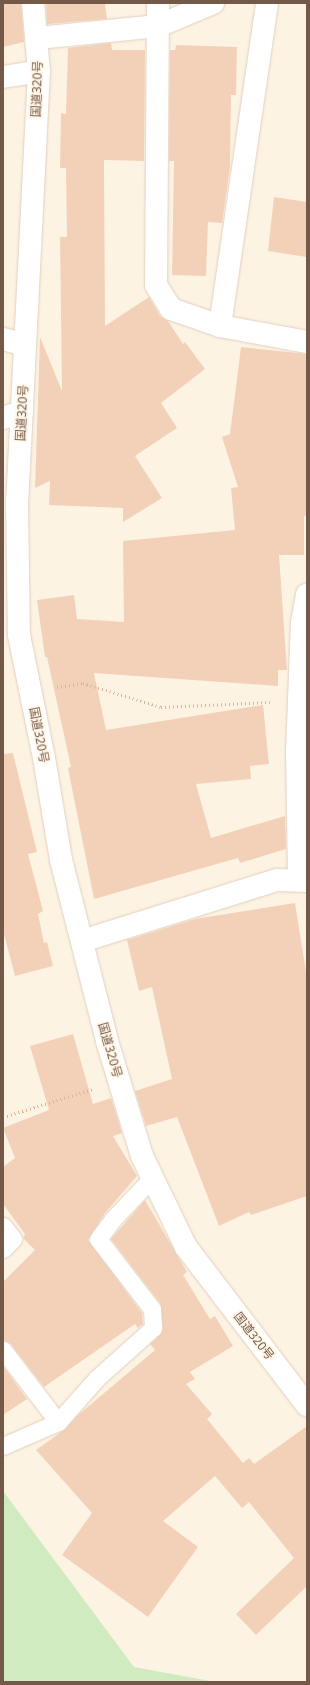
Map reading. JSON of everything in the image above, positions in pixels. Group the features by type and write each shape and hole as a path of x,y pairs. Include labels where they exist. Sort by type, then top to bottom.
{"street":[{"name":"国道320号","path":"33,3 38,38 39,71 25,345 12,415 17,499 19,635 61,860 118,1081 142,1156 186,1247 307,1405"},
{"path":"158,3 156,285 171,309 220,326 307,342"},
{"path":"38,38 158,26 213,3"},
{"path":"220,326 267,3"},
{"path":"3,77 39,71"},
{"path":"3,339 25,345"},
{"path":"82,941 277,880 303,880 297,752 302,623 307,594"}],"lane":[{"path":"3,1446 58,1422 97,1378 153,1328 152,1309 98,1240 113,1219 152,1178"},
{"path":"3,1226 13,1239 3,1249"},
{"path":"3,1350 58,1422"}],"path":[{"path":"30,692 83,683 161,707 225,703 299,702"},
{"path":"3,1117 118,1081"}],"green space":[{"path":"3,1491 134,1667 216,1682 3,1682"}],"building":[{"path":"3,3 21,3 24,42 3,47"},
{"path":"46,3 105,3 107,19 47,24"},
{"path":"111,43 112,50 145,50 144,161 104,160 105,326 149,297 160,316 168,321 183,344 185,342 205,369 161,403 177,428 135,456 162,498 123,522 123,508 49,505 50,481 35,488 40,337 62,391 60,237 67,237 66,168 60,168 61,113 66,114 68,48"},
{"path":"176,45 237,47 236,95 231,95 230,167 222,223 208,222 206,276 172,275 174,161 169,161 170,50 175,50"},
{"path":"274,197 307,202 307,257 268,251"},
{"path":"241,347 307,354 307,516 304,516 304,555 279,555 287,670 278,670 278,686 94,673 106,730 263,705 269,764 250,766 251,779 196,784 211,838 285,816 286,849 240,863 238,858 94,899 68,768 71,767 47,657 45,657 37,600 74,595 77,619 124,622 123,541 235,530 231,488 238,487 222,437 230,434"},
{"path":"13,753 37,852 28,854 43,911 38,914 44,943 47,942 53,966 15,976 3,930 3,754"},
{"path":"295,903 307,978 307,1196 251,1215 249,1212 219,1226 177,1117 146,1126 135,1091 172,1079 152,987 139,991 127,940 195,919"},
{"path":"73,1034 93,1104 111,1098 122,1133 113,1136 137,1176 105,1213 88,1240 142,1313 143,1324 138,1328 135,1324 44,1387 11,1344 3,1340 3,1282 35,1250 23,1238 25,1234 3,1204 3,1167 15,1158 3,1128 49,1110 30,1046"},
{"path":"145,1200 187,1272 183,1275 210,1319 215,1316 233,1346 190,1372 195,1379 186,1384 212,1414 207,1419 243,1463 249,1458 254,1464 307,1426 307,1586 256,1635 236,1614 294,1558 249,1502 242,1508 215,1476 163,1521 198,1547 148,1617 62,1555 92,1513 36,1450 64,1430 77,1416 155,1350 150,1344 160,1335 163,1328 160,1303 111,1239"},
{"path":"3,1366 27,1399 3,1415"}]}
